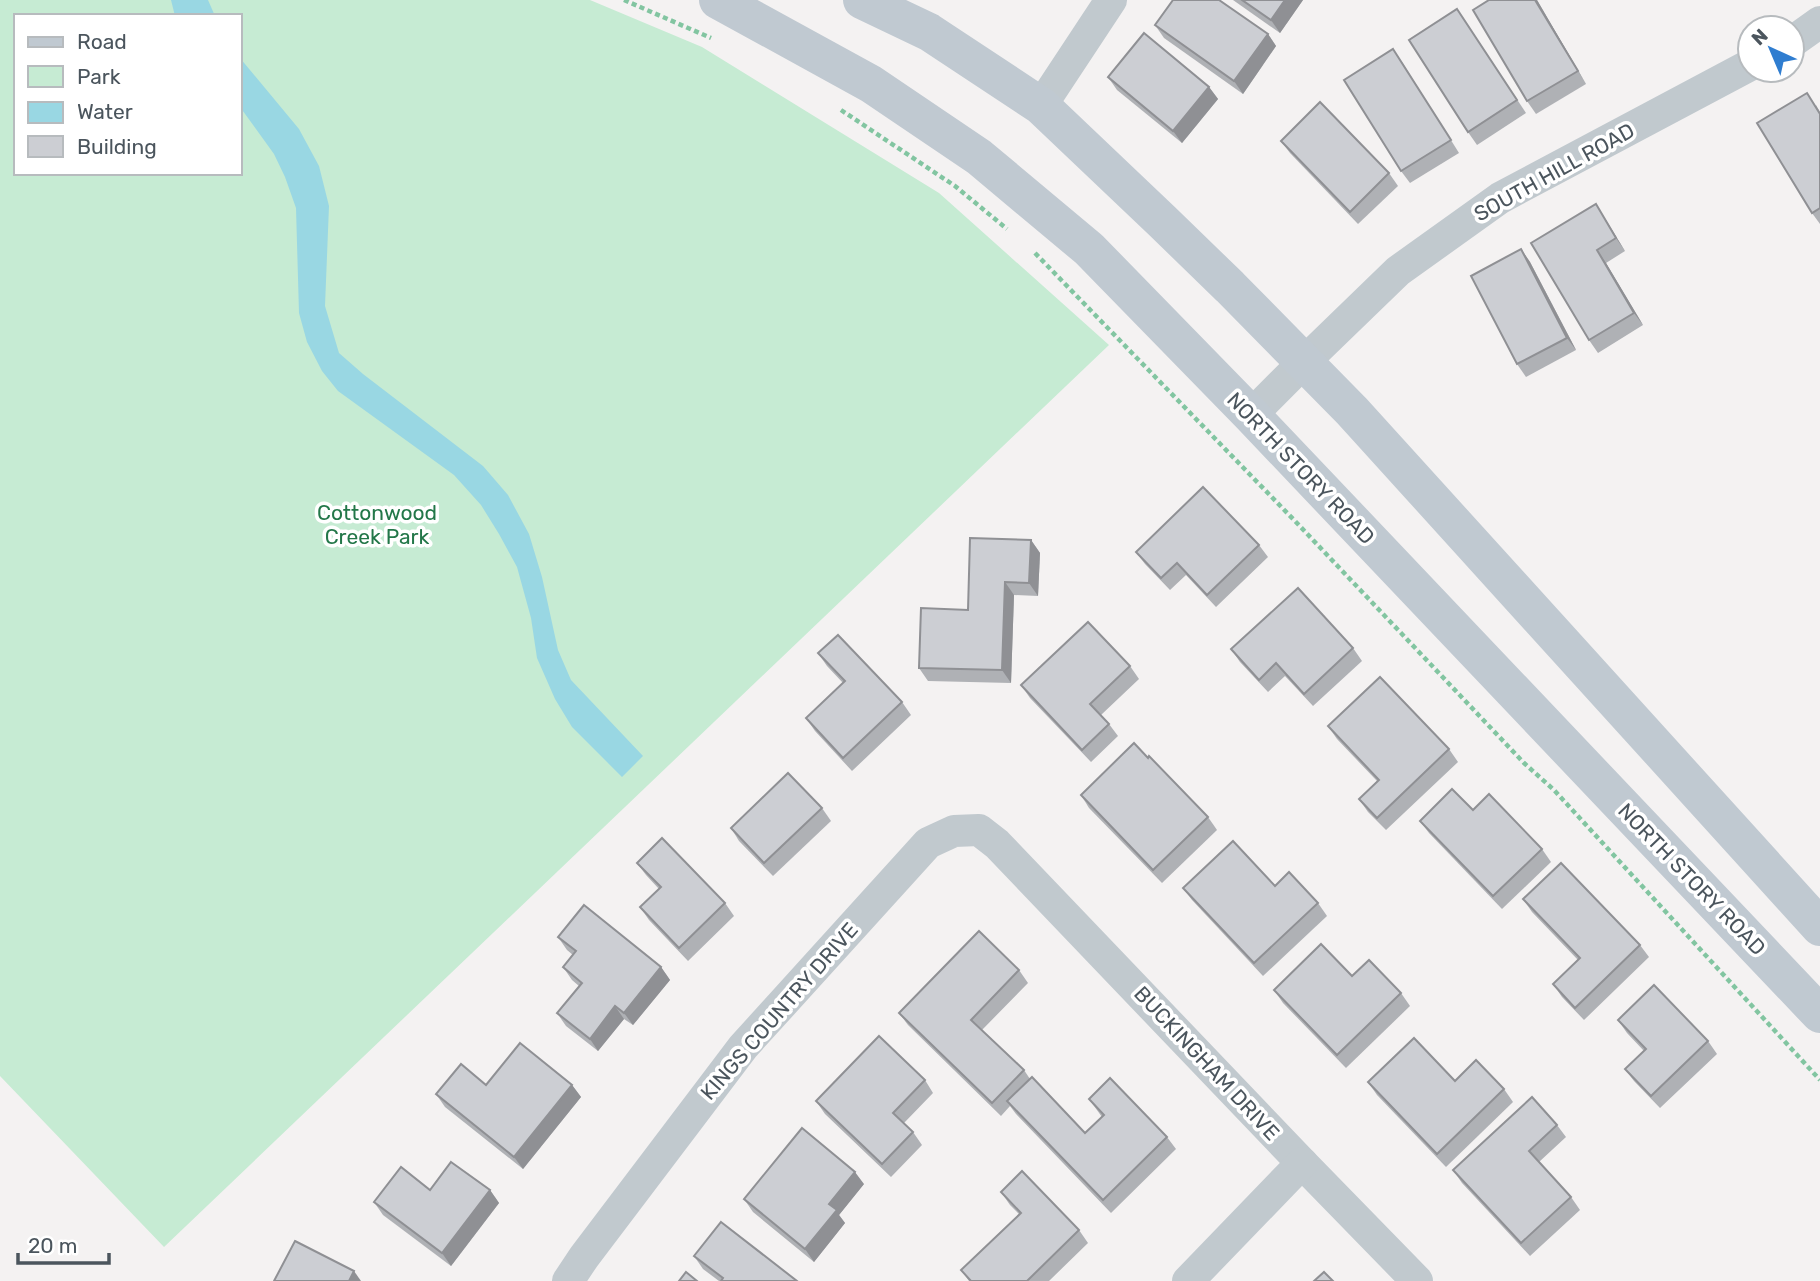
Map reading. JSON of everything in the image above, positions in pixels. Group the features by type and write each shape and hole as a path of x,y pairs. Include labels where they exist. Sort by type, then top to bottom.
{"main road":[{"name":"NORTH STORY ROAD","path":"718,0 871,84 979,157 1090,249 1820,1014"},
{"path":"862,0 929,32 1041,106 1211,268 1362,421 1820,927"}],"street":[{"path":"1041,106 1111,0"},
{"name":"SOUTH HILL ROAD","path":"1251,415 1398,271 1500,198 1736,72"},
{"name":"KINGS COUNTRY DRIVE","path":"568,1281 743,1047 928,843 954,831 979,830 998,844"},
{"name":"BUCKINGHAM DRIVE","path":"998,844 1417,1281"},
{"path":"1188,1281 1302,1163"}],"path":[{"path":"624,0 716,41"},
{"path":"833,104 955,186 1007,229"},
{"path":"1028,247 1295,521 1524,763 1554,790 1820,1080"}],"green space":[{"name":"Cottonwood Creek Park","path":"0,0 590,0 702,47 939,193 1109,345 164,1247 0,1076"}],"water":[{"path":"171,0 208,0 214,14 174,14"},
{"path":"242,60 299,129 319,166 329,206 325,306 339,353 483,466 508,495 529,534 542,577 558,650 571,680 643,756 622,777 572,727 555,699 537,658 531,618 517,567 481,505 454,475 338,391 322,371 307,342 299,313 296,208 274,154 242,110"}],"building":[{"path":"1173,0 1219,0 1268,34 1234,81 1155,25"},
{"path":"1242,0 1285,0 1271,20"},
{"path":"1489,0 1535,0 1578,71 1527,101 1473,10"},
{"path":"1457,9 1517,100 1468,132 1409,40"},
{"path":"1144,33 1209,87 1173,131 1108,77"},
{"path":"1393,49 1451,140 1401,171 1344,80"},
{"path":"1807,93 1820,114 1820,208 1812,213 1757,123"},
{"path":"1320,102 1389,173 1350,212 1281,141"},
{"path":"1596,204 1616,238 1597,250 1634,313 1589,340 1531,243"},
{"path":"1521,249 1567,338 1517,364 1471,276"},
{"path":"1203,487 1259,545 1207,595 1177,563 1161,578 1136,552"},
{"path":"970,538 1031,540 1029,583 1005,582 1002,670 919,668 921,608 968,610"},
{"path":"1298,588 1353,648 1304,694 1276,663 1259,680 1231,649"},
{"path":"1088,622 1130,666 1090,704 1109,724 1082,750 1021,685"},
{"path":"838,635 902,702 843,758 806,718 845,681 818,653"},
{"path":"1380,677 1449,749 1377,818 1359,799 1379,780 1328,726"},
{"path":"1134,743 1208,817 1153,870 1081,795"},
{"path":"788,773 822,808 764,863 731,828"},
{"path":"1452,789 1473,810 1489,794 1542,849 1493,896 1420,821"},
{"path":"662,838 725,903 679,948 640,907 661,887 637,863"},
{"path":"1233,841 1275,886 1289,872 1318,903 1254,963 1183,888"},
{"path":"1561,863 1640,945 1575,1008 1553,984 1580,958 1523,899"},
{"path":"584,905 661,967 624,1013 615,1006 590,1039 557,1013 582,983 563,967 576,951 558,937"},
{"path":"979,931 1019,970 971,1020 1024,1070 992,1103 899,1013"},
{"path":"1321,944 1352,976 1369,960 1401,993 1337,1055 1274,990"},
{"path":"1654,985 1708,1041 1651,1096 1625,1069 1646,1049 1618,1020"},
{"path":"879,1036 925,1080 893,1113 913,1132 882,1164 816,1101"},
{"path":"1414,1038 1455,1081 1476,1060 1504,1089 1437,1154 1368,1082"},
{"path":"520,1043 572,1085 514,1157 436,1094 461,1064 486,1085"},
{"path":"1032,1077 1085,1133 1104,1115 1089,1099 1110,1078 1167,1137 1103,1200 1007,1101"},
{"path":"1532,1097 1557,1125 1529,1151 1571,1197 1521,1243 1453,1170"},
{"path":"802,1128 855,1172 829,1204 837,1210 805,1249 744,1199"},
{"path":"451,1162 490,1190 442,1253 374,1202 401,1167 430,1190"},
{"path":"1022,1171 1079,1230 1027,1281 971,1281 961,1270 1021,1213 1001,1192"},
{"path":"721,1222 797,1281 721,1281 723,1278 694,1256"},
{"path":"295,1241 354,1271 349,1281 274,1281"},
{"path":"686,1272 697,1281 679,1281"},
{"path":"1324,1272 1333,1281 1314,1281"}]}
